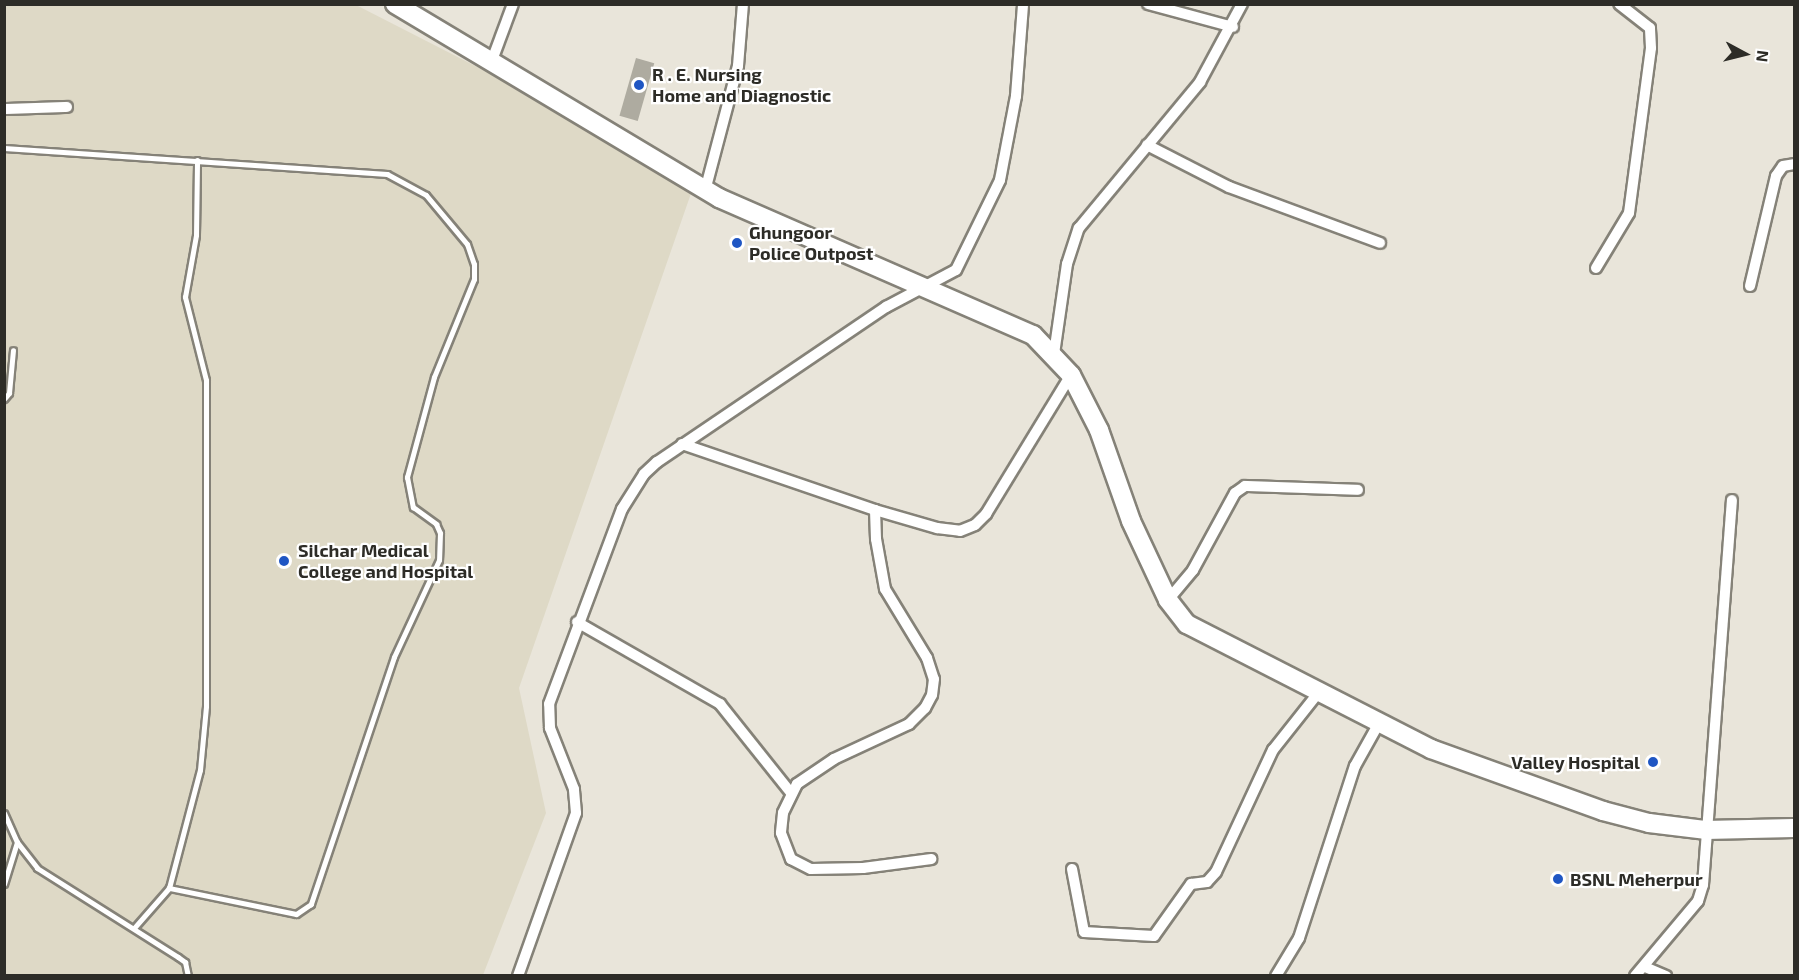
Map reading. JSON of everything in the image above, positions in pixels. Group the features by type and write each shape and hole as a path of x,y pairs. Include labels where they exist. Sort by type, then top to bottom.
{"main road":[{"path":"395,4 491,63 706,187 719,198 918,288 1033,335 1054,354 1071,375 1099,430 1131,521 1168,600 1187,624 1431,749 1603,811 1649,823 1705,830 1794,828"}],"street":[{"path":"491,63 513,4"},
{"path":"706,187 738,66 743,4"},
{"path":"518,975 576,813 574,789 550,728 548,714 577,622 634,487 650,468 682,444 918,288 956,270 1000,180 1016,96 1023,4"},
{"path":"1148,4 1233,27"},
{"path":"1054,354 1067,264 1079,228 1200,82 1233,27 1242,4"},
{"path":"1596,268 1629,213 1651,48 1650,28 1619,4"},
{"path":"4,109 67,107"},
{"path":"1148,145 1229,187 1380,243"},
{"path":"1750,286 1776,176 1783,166 1794,164"},
{"path":"682,444 875,510 950,531 975,525 1009,479 1071,375"},
{"path":"1168,600 1192,570 1235,493 1245,486 1358,490"},
{"path":"1635,975 1645,967 1698,901 1703,885 1705,830 1732,500"},
{"path":"875,510 876,539 885,589 927,658 934,679 932,695 925,708 909,724 813,771 791,793 781,834 785,850 798,865 825,870 931,859"},
{"path":"577,622 720,704 791,793"},
{"path":"1072,869 1084,932 1154,936 1191,884 1208,882 1216,872 1273,750 1319,692"},
{"path":"1276,975 1299,938 1355,766 1379,723"},
{"path":"1645,967 1666,975"}],"lane":[{"path":"4,148 387,174 402,179 426,195 467,244 474,264 474,279 434,377 407,477 413,507 436,524 440,533 439,560 394,657 311,904 296,914 169,888"},
{"path":"134,928 169,888 200,770 206,706 206,380 185,297 196,235 196,160"},
{"path":"4,399 9,393 13,350"},
{"path":"4,813 17,842 30,861 47,876 134,928 185,962 188,975"},
{"path":"4,884 17,842"}],"shaded area":[{"name":"Silchar Medical College and Hospital","path":"5,5 356,5 696,179 519,688 546,813 483,975 5,976"}],"building":[{"path":"636,58 654,63 638,121 619,116"}],"place":[{"name":"R . E. Nursing Home and Diagnostic","path":"639,85"},
{"name":"Ghungoor Police Outpost","path":"737,243"},
{"name":"Silchar Medical College and Hospital","path":"284,561"},
{"name":"Valley Hospital","path":"1653,762"},
{"name":"BSNL Meherpur","path":"1558,879"}]}
